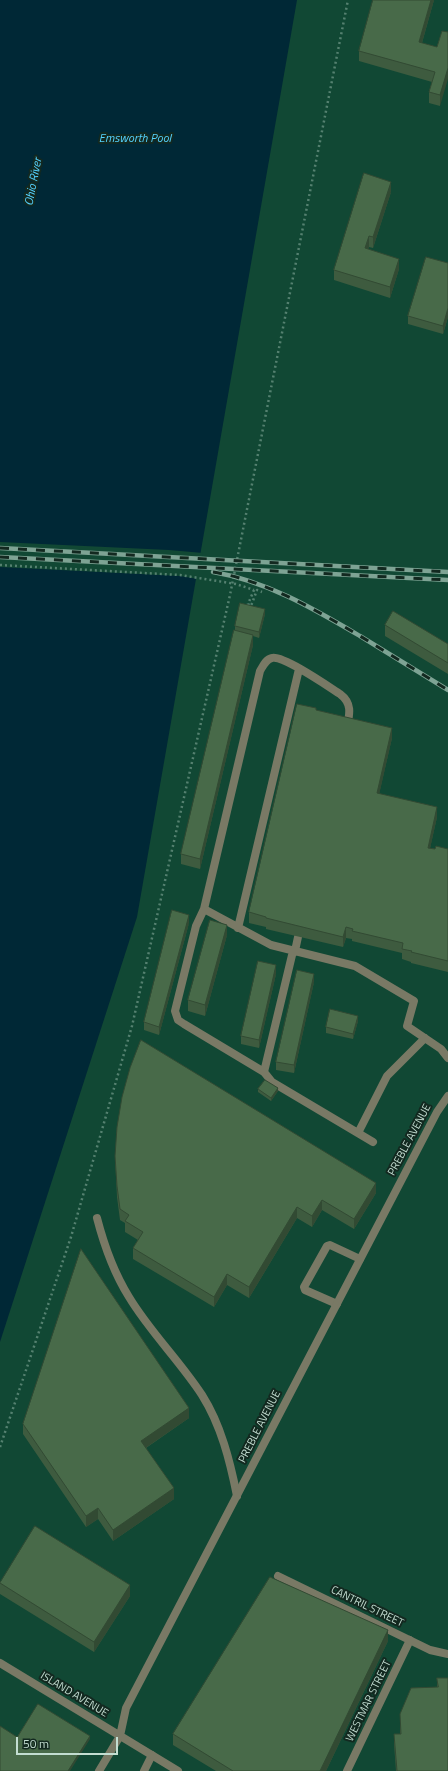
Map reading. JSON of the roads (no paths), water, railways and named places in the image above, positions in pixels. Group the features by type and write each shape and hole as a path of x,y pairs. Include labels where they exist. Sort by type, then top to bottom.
{"street":[{"path":"347,728 350,706 344,697 284,660 272,658 267,660 260,672 204,910 196,926 177,998 176,1016 184,1024 264,1072 272,1082 373,1142"},
{"path":"238,928 299,669"},
{"path":"204,910 271,945 355,966 414,1001 407,1026 441,1049 448,1058"},
{"path":"264,1072 298,936"},
{"path":"358,1133 387,1076 425,1038"},
{"name":"PREBLE AVENUE","path":"99,1771 120,1736 126,1708 437,1112 448,1096"},
{"path":"97,1218 106,1250 128,1297 202,1395 217,1423 232,1471 237,1496"},
{"path":"337,1304 305,1290 304,1287 327,1246 330,1245 360,1259"},
{"name":"CANTRIL STREET","path":"278,1576 430,1650 448,1654"},
{"name":"WESTMAR STREET","path":"347,1771 410,1640"},
{"name":"ISLAND AVENUE","path":"0,1663 178,1771"},
{"path":"144,1771 152,1755"}],"water":[{"name":"Emsworth Pool","path":"0,0 297,0 137,917 0,1342"}],"railway":[{"path":"0,548 448,572"},
{"path":"0,557 448,580"},
{"path":"213,572 252,582 308,606 448,690"}],"water label":[{"name":"Ohio River","path":"34,182"}]}
